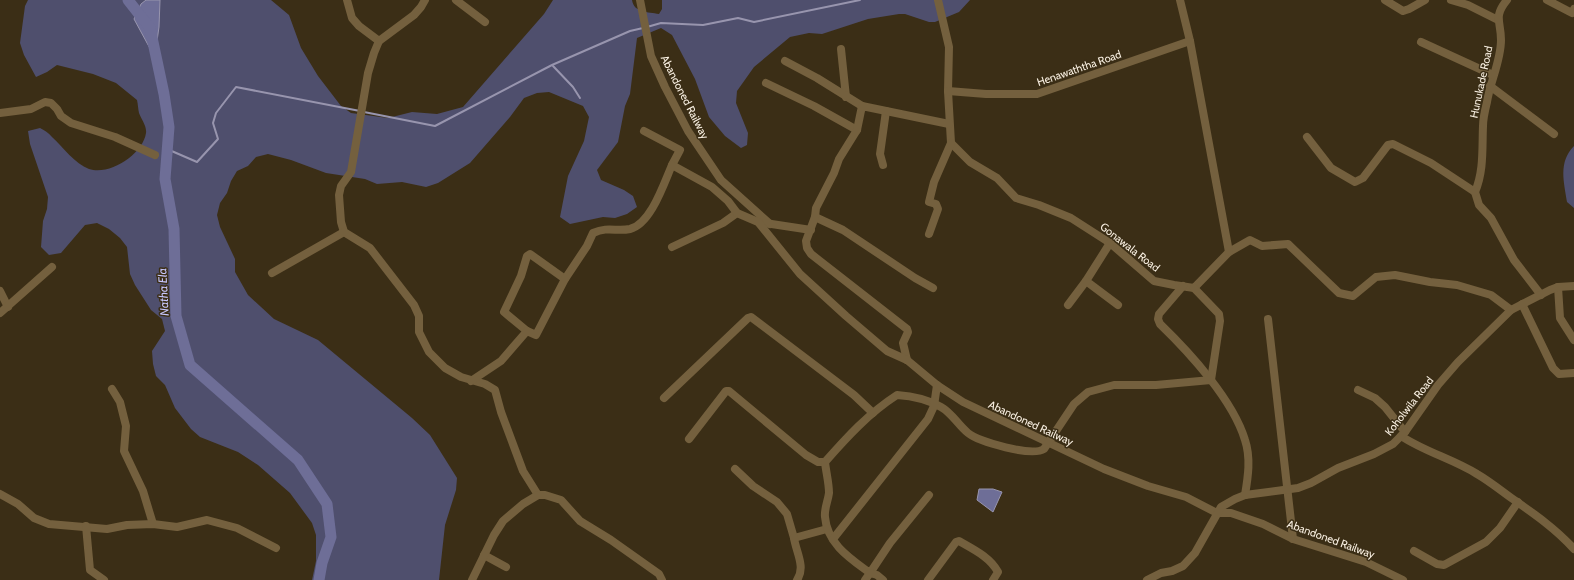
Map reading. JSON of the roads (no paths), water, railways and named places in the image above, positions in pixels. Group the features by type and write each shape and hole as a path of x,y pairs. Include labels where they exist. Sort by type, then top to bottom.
{"street":[{"path":"347,0 352,18 359,26 379,41"},
{"path":"425,0 414,14 379,41 368,73 351,172 341,186 339,194 341,222 344,232 370,248 414,304 419,316 420,332 429,352 446,368 471,381 486,384 495,390 501,412 523,471 538,496"},
{"path":"456,0 485,22"},
{"name":"Abandoned Railway","path":"640,0 647,42 651,56 688,131 721,180 770,224"},
{"path":"929,234 938,209 936,204 929,202 934,182 951,143 948,91 949,47 938,0"},
{"path":"1180,0 1190,41 1229,252"},
{"path":"1385,0 1396,4 1403,11 1425,0"},
{"path":"1451,0 1468,5 1498,20 1500,9 1507,0"},
{"path":"1547,0 1572,12 1574,9"},
{"name":"Hunukade Road","path":"1475,192 1482,171 1483,124 1501,40 1498,20"},
{"name":"Henawaththa Road","path":"948,91 986,94 1037,94 1190,41"},
{"path":"1421,42 1493,75"},
{"path":"841,49 846,96"},
{"path":"785,61 817,78 862,106 949,124"},
{"path":"766,83 814,106 857,130"},
{"path":"1490,86 1554,134"},
{"path":"0,113 31,109 45,102 51,103 61,116 71,123 115,137 155,155"},
{"path":"862,106 857,130 839,159 834,173 816,208 815,217 806,241 807,248 811,254 907,329 908,332 903,343 907,360"},
{"path":"883,165 880,154 886,111"},
{"path":"565,279 530,254 527,256 522,276 504,312 527,331 536,335 565,279 587,246 593,233 603,229 630,229 641,224 654,205 680,150 644,131"},
{"path":"1307,137 1331,168 1355,182 1363,178 1388,145 1393,144 1431,163 1475,192 1479,205 1490,218 1514,260 1541,295"},
{"name":"Gonawala Road","path":"951,143 970,162 997,178 1016,198 1039,205 1071,218 1110,243 1154,281 1194,288"},
{"name":"Abandoned Railway","path":"672,165 712,187 728,201 737,213 758,222 800,274 887,351 907,360 937,385 963,402 1104,469 1148,486 1186,497 1217,513 1231,513 1264,524 1293,539 1366,562 1403,580"},
{"path":"672,247 722,223 737,213"},
{"path":"815,217 842,230 915,278 933,288"},
{"path":"758,222 811,230"},
{"path":"272,273 344,232"},
{"path":"1210,380 1220,321 1219,314 1194,288 1229,252 1250,240 1262,246 1288,244 1339,293 1353,296 1376,277 1395,275 1430,282 1457,285 1491,295 1511,310"},
{"path":"1068,305 1086,281 1110,243"},
{"path":"0,313 52,267"},
{"path":"1086,281 1118,305"},
{"path":"1183,286 1158,314 1158,319 1160,324 1210,380 1236,417 1246,441 1249,470 1245,495"},
{"name":"Koholwila Road","path":"1217,513 1221,507 1245,495 1288,488 1298,488 1311,483 1338,468 1386,449 1403,434 1438,385 1458,362 1511,310 1558,287 1574,286"},
{"path":"1558,287 1558,310 1560,318 1574,340"},
{"path":"0,291 8,307"},
{"path":"1522,304 1553,368 1559,374 1574,373"},
{"path":"664,398 748,318 751,317 854,395 873,413"},
{"path":"1268,319 1293,539"},
{"path":"471,381 501,361 527,331"},
{"path":"689,438 726,391 729,391 806,455 818,462 825,462 858,425 897,395 923,399 934,403 943,408 968,434 986,441 1017,450 1029,452 1041,451 1074,404 1088,392 1114,385 1156,385 1210,380"},
{"path":"833,539 928,419 934,403 937,385"},
{"path":"112,389 120,402 126,426 124,451 143,491 153,524"},
{"path":"1358,390 1375,398 1385,407 1403,434 1417,446 1448,459 1477,474 1518,502 1563,536 1574,549"},
{"path":"825,462 829,493 824,516 827,529 845,554 870,573 877,575 883,580"},
{"path":"735,470 753,486 777,502 787,514 794,538 795,549 801,563 801,572 797,580"},
{"path":"0,494 18,504 34,518 49,524 107,529 127,525 153,524 177,527 207,520 237,528 276,548"},
{"path":"472,580 494,535 503,521 523,504 545,494 561,500 580,521 611,540 659,574 662,580"},
{"path":"865,580 890,543 929,495"},
{"path":"1414,550 1437,564 1444,565 1486,542 1500,528 1518,502"},
{"path":"1147,580 1161,573 1172,571 1183,566 1195,553 1217,513"},
{"path":"86,526 90,570 104,580"},
{"path":"794,538 827,529"},
{"path":"928,580 956,542 959,541 979,552 994,565 998,572 993,580"},
{"path":"484,555 506,567"}],"waterway":[{"name":"Natha Ela","path":"128,0 150,28 164,94 169,127 165,179 174,229 176,316 190,365 298,460 327,504 331,537 322,563 319,580"},
{"path":"647,27 661,23 703,25 738,18 754,22 860,0"},
{"path":"364,112 435,126 552,65 630,31 643,28"},
{"path":"553,66 573,87 580,98"},
{"path":"167,149 197,162 218,139 213,123 216,113 236,87 360,111"}]}
